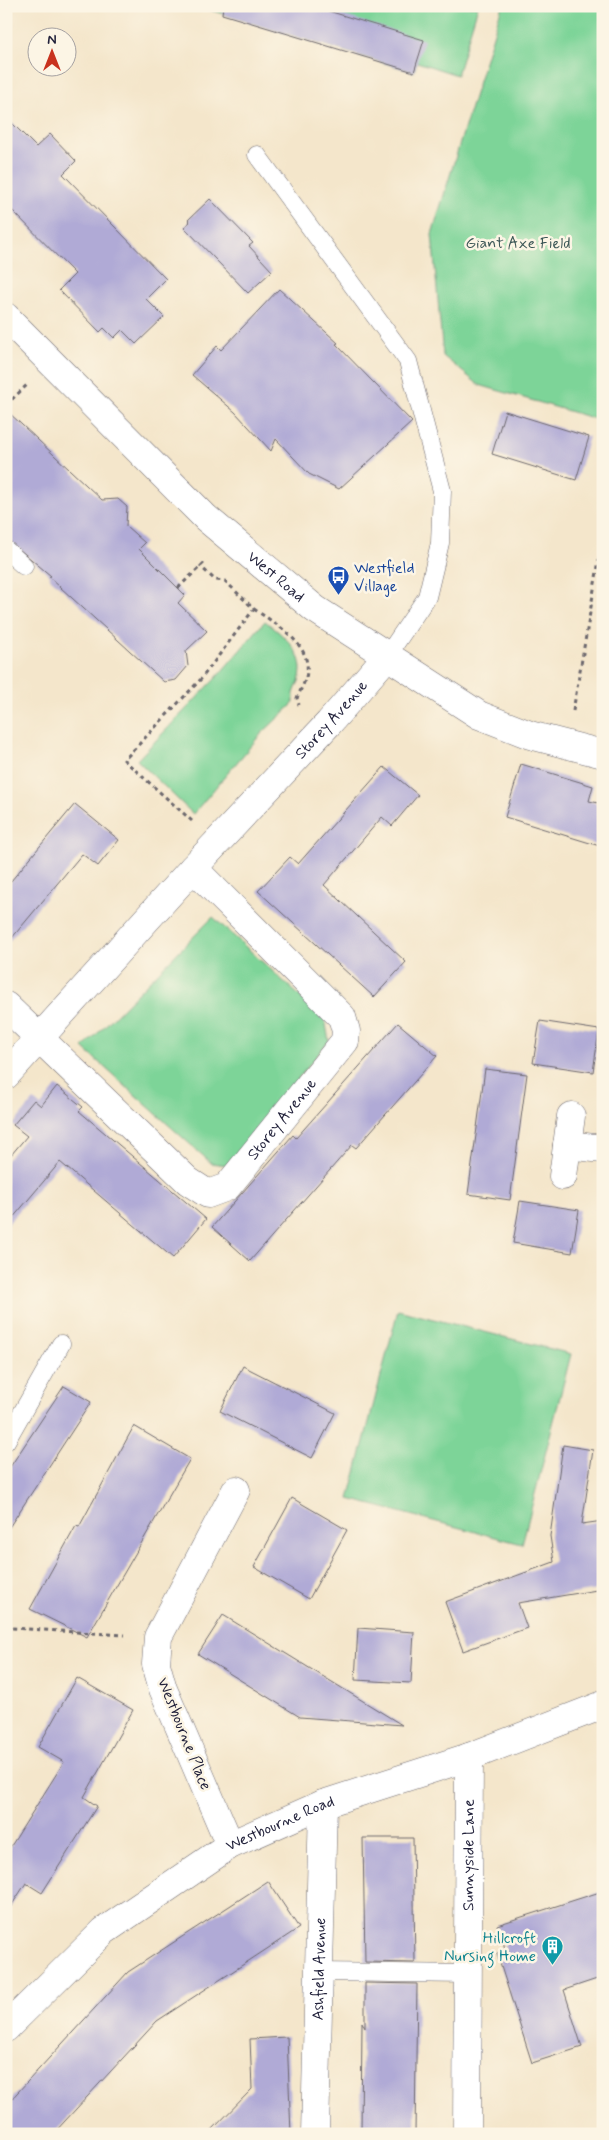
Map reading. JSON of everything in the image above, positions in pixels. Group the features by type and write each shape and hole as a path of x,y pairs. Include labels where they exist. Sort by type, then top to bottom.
{"street":[{"name":"West Road","path":"6,317 206,518 315,608 479,714 530,735 603,754"},
{"name":"Storey Avenue","path":"6,1075 41,1039 193,868 329,723 387,656"},
{"name":"Storey Avenue","path":"41,1039 188,1181 208,1194 227,1187 345,1041 346,1031 342,1017 193,868"},
{"path":"6,1006 41,1039"},
{"path":"563,1176 571,1116"},
{"path":"567,1145 603,1149"},
{"name":"Westbourne Place","path":"230,1845 163,1689 156,1664 158,1637 236,1490"},
{"name":"Westbourne Road","path":"6,2028 104,1931 230,1845 323,1804 469,1756 603,1705"},
{"name":"Sunnyside Lane","path":"467,2134 469,1756"},
{"name":"Ashfield Avenue","path":"315,2134 323,1804"}],"lane":[{"path":"257,155 408,360 442,491 440,543 427,597 387,656"},
{"path":"6,550 24,566"},
{"path":"6,1441 61,1344"},
{"path":"319,1972 468,1974"}],"path":[{"path":"567,746 603,537"},
{"path":"178,588 208,559"},
{"path":"200,566 215,580 225,581 254,608 289,634 300,648 306,660 307,675 297,698 302,711"},
{"path":"195,824 124,760 202,679 254,608"},
{"path":"6,1623 12,1628 158,1637"}],"green space":[{"path":"197,6 478,6 457,75 417,62 414,72"},
{"name":"Giant Axe Field","path":"502,6 603,6 603,421 479,385 443,356 432,234"},
{"path":"265,621 292,646 300,662 301,671 294,694 294,703 261,734 193,814 137,760 216,678"},
{"path":"213,917 325,1019 329,1041 227,1165 211,1163 83,1048"},
{"path":"398,1310 571,1354 522,1544 349,1499"}],"building":[{"path":"223,6 312,6 424,40 414,72 222,14"},
{"path":"6,117 36,147 50,134 76,161 63,174 166,279 146,299 164,317 136,344 122,330 114,338 104,328 100,332 59,290 75,274 6,204"},
{"path":"210,199 253,243 249,246 272,271 248,293 184,227 190,222 188,220"},
{"path":"279,289 338,343 336,344 412,422 339,489 309,474 276,439 271,451 235,412 192,375 217,346 221,350"},
{"path":"6,410 102,500 118,499 127,507 126,526 145,543 139,549 185,595 178,603 207,631 186,651 188,666 176,680 164,682 49,577 51,576 6,538"},
{"path":"505,411 589,437 576,480 492,454"},
{"path":"521,764 593,786 589,801 603,804 603,847 505,817"},
{"path":"384,767 418,795 392,826 382,817 324,885 406,962 374,997 258,891 290,857 298,864"},
{"path":"75,804 119,840 98,866 82,854 6,945 6,887"},
{"path":"540,1021 599,1030 593,1072 533,1063"},
{"path":"398,1023 437,1056 356,1148 352,1145 250,1261 212,1227 293,1135 296,1138"},
{"path":"485,1069 527,1074 510,1200 468,1194"},
{"path":"57,1086 83,1107 79,1111 206,1219 173,1258 60,1162 6,1226 6,1161 27,1136 13,1125 34,1100 41,1106"},
{"path":"520,1201 579,1210 572,1253 513,1243"},
{"path":"243,1366 335,1413 312,1458 220,1411"},
{"path":"64,1386 91,1402 6,1532 6,1473"},
{"path":"134,1426 190,1459 87,1637 30,1609 76,1526 79,1527"},
{"path":"563,1445 593,1450 582,1524 603,1521 603,1589 518,1603 527,1628 463,1651 445,1602 554,1562 550,1536"},
{"path":"292,1498 347,1530 309,1599 254,1567"},
{"path":"223,1615 402,1725 300,1717 198,1654"},
{"path":"358,1628 414,1632 411,1683 355,1680"},
{"path":"77,1678 133,1710 84,1797 97,1806 42,1893 26,1883 6,1914 6,1854 64,1762 38,1747"},
{"path":"363,1838 413,1838 415,1963 365,1962"},
{"path":"268,1881 299,1928 157,2021 53,2134 6,2134 6,2105 128,1972"},
{"name":"Hillcroft Nursing Home","path":"603,1891 603,1977 564,1990 582,2047 532,2063 497,1954 506,1951 497,1925"},
{"path":"365,1983 417,1984 415,2134 361,2134 362,2022 365,2028"},
{"path":"287,2037 291,2134 208,2134 252,2089 250,2039"}],"place":[{"name":"Westfield Village","path":"338,596"},
{"name":"Hillcroft Nursing Home","path":"552,1966"}]}
